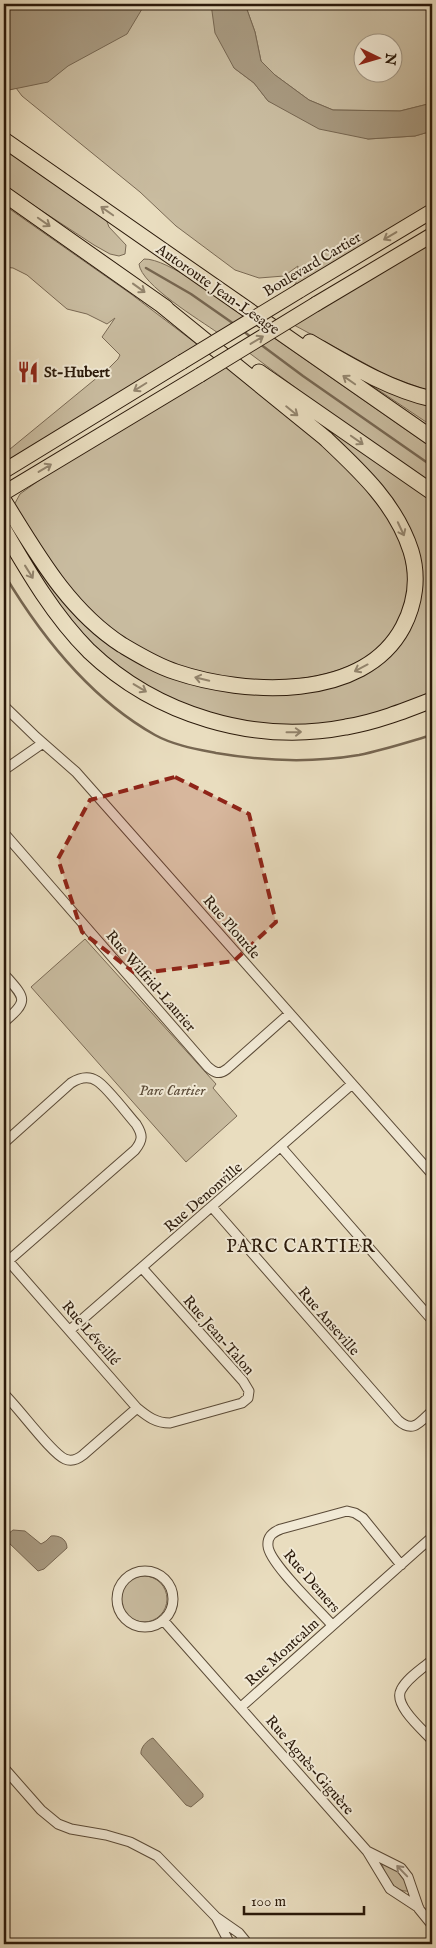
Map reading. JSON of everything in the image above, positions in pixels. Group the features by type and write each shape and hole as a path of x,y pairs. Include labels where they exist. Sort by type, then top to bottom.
{"highway":[{"name":"Autoroute Jean-Lesage","path":"4,140 432,438"},
{"path":"4,194 432,492"},
{"path":"164,251 346,363 394,386 432,399"},
{"path":"4,501 52,576 76,606 98,627 122,644 163,667 176,672 230,685 252,687 305,685 335,679 357,671 380,655 395,639 411,609 414,595 415,571 410,549 386,501 325,438 158,303"},
{"path":"4,530 47,601 90,651 115,673 140,689 182,710 227,725 294,733 336,729 362,724 432,700"}],"main road":[{"name":"Boulevard Cartier","path":"4,471 432,211"},
{"path":"4,493 432,234"}],"street":[{"name":"Rue Plourde","path":"4,706 42,744 64,761 101,800 432,1174"},
{"path":"4,770 42,744"},
{"name":"Rue Wilfrid-Laurier","path":"4,833 208,1068 215,1073 221,1073 227,1069 289,1014"},
{"path":"4,974 20,993 22,1001 17,1010 4,1022"},
{"path":"4,1143 71,1083 80,1078 97,1081 142,1132 142,1138 135,1150 6,1259"},
{"name":"Rue Denonville","path":"70,1330 143,1269 352,1084"},
{"path":"281,1147 432,1320"},
{"name":"Rue Anseville","path":"212,1207 404,1426 410,1428 415,1426 432,1411"},
{"name":"Rue Léveillé","path":"6,1259 137,1408 150,1419 161,1423"},
{"name":"Rue Jean-Talon","path":"143,1269 243,1381 249,1391 248,1398 242,1402 170,1423 161,1423"},
{"path":"4,1394 50,1446 68,1460 78,1459 137,1408"},
{"name":"Rue Demers","path":"332,1625 275,1562 268,1545 268,1538 272,1533 297,1524 348,1511 363,1518 401,1565"},
{"name":"Rue Montcalm","path":"241,1707 432,1537"},
{"path":"147,1571 157,1574 166,1580 171,1590 172,1601 169,1611 162,1620 153,1625 142,1626 132,1624 123,1617 118,1607 117,1596 120,1586 126,1577 136,1572 147,1571"},
{"name":"Rue Agnès-Giguère","path":"162,1620 368,1850 404,1871 412,1886 419,1908 432,1924"},
{"path":"432,1660 406,1683 399,1697 406,1711 432,1740"},
{"path":"4,1768 36,1806 58,1824 71,1829 119,1838 152,1853 216,1917 239,1933 248,1944"},
{"path":"368,1850 390,1889 419,1908"},
{"path":"216,1917 230,1944"}],"highlighted area":[{"path":"175,777 249,814 276,922 234,961 136,974 82,932 58,859 90,800"}],"green space":[{"path":"38,4 227,4 234,68 254,83 268,101 368,139 415,136 432,131 432,203 291,290 296,283 298,266 284,276 259,278 235,270 176,226 140,192 22,96 16,88 4,91 4,23"},
{"path":"245,4 432,4 432,103 400,111 333,110 309,100 275,75 261,61 255,32"},
{"path":"4,148 106,219 109,227 126,245 125,254 119,256 110,254 4,186"},
{"path":"4,205 131,294 198,345 4,463 4,454 110,367 120,355 102,337 115,318 107,324 87,314 67,309 27,275 13,268 4,267"},
{"path":"432,243 432,392 388,376 294,325"},
{"path":"144,259 154,261 181,273 244,317 218,333 172,302 150,282 142,272 139,264"},
{"path":"273,337 432,448 432,484 248,352"},
{"path":"226,366 296,421 344,464 383,510 400,543 408,574 407,595 401,616 387,639 368,656 344,668 318,676 262,681 198,674 156,657 108,628 77,597 50,562 14,505 20,494 66,461"},
{"path":"365,381 432,405 432,426"},
{"path":"316,420 432,501 432,694 407,704 342,723 302,726 239,720 208,713 178,702 150,689 123,672 89,644 59,607 5,522 7,521 36,567 60,598 175,676 323,687 405,633 413,543 314,423"},
{"name":"Parc Cartier","path":"85,939 216,1084 213,1088 237,1116 186,1162 31,987"},
{"path":"144,1576 157,1580 163,1586 167,1599 163,1612 157,1618 144,1622 131,1618 125,1612 121,1599 125,1586 131,1580"},
{"path":"382,1863 402,1873 409,1891 399,1889 391,1882 385,1873"}],"shaded area":[{"path":"4,4 145,4 127,34 68,66 48,82 4,91"},
{"path":"211,4 245,4 255,32 261,61 275,75 309,100 333,110 400,111 432,103 432,131 415,136 368,139 319,129 268,101 254,83 234,68 215,33"},
{"path":"13,1530 25,1531 41,1544 51,1536 60,1537 66,1542 67,1548 44,1569 38,1571 7,1541 8,1534"},
{"path":"153,1738 203,1794 203,1797 191,1807 186,1805 141,1754 144,1745"}],"waterway":[{"path":"146,268 191,294 234,324"},
{"path":"242,330 252,338"},
{"path":"260,344 432,466"},
{"path":"4,574 51,643 89,685 132,720 155,735 169,741 234,756 305,760 359,755 432,735"}],"place":[{"name":"St-Hubert","path":"28,372"}],"district":[{"name":"PARC CARTIER","path":"301,1246"}]}
